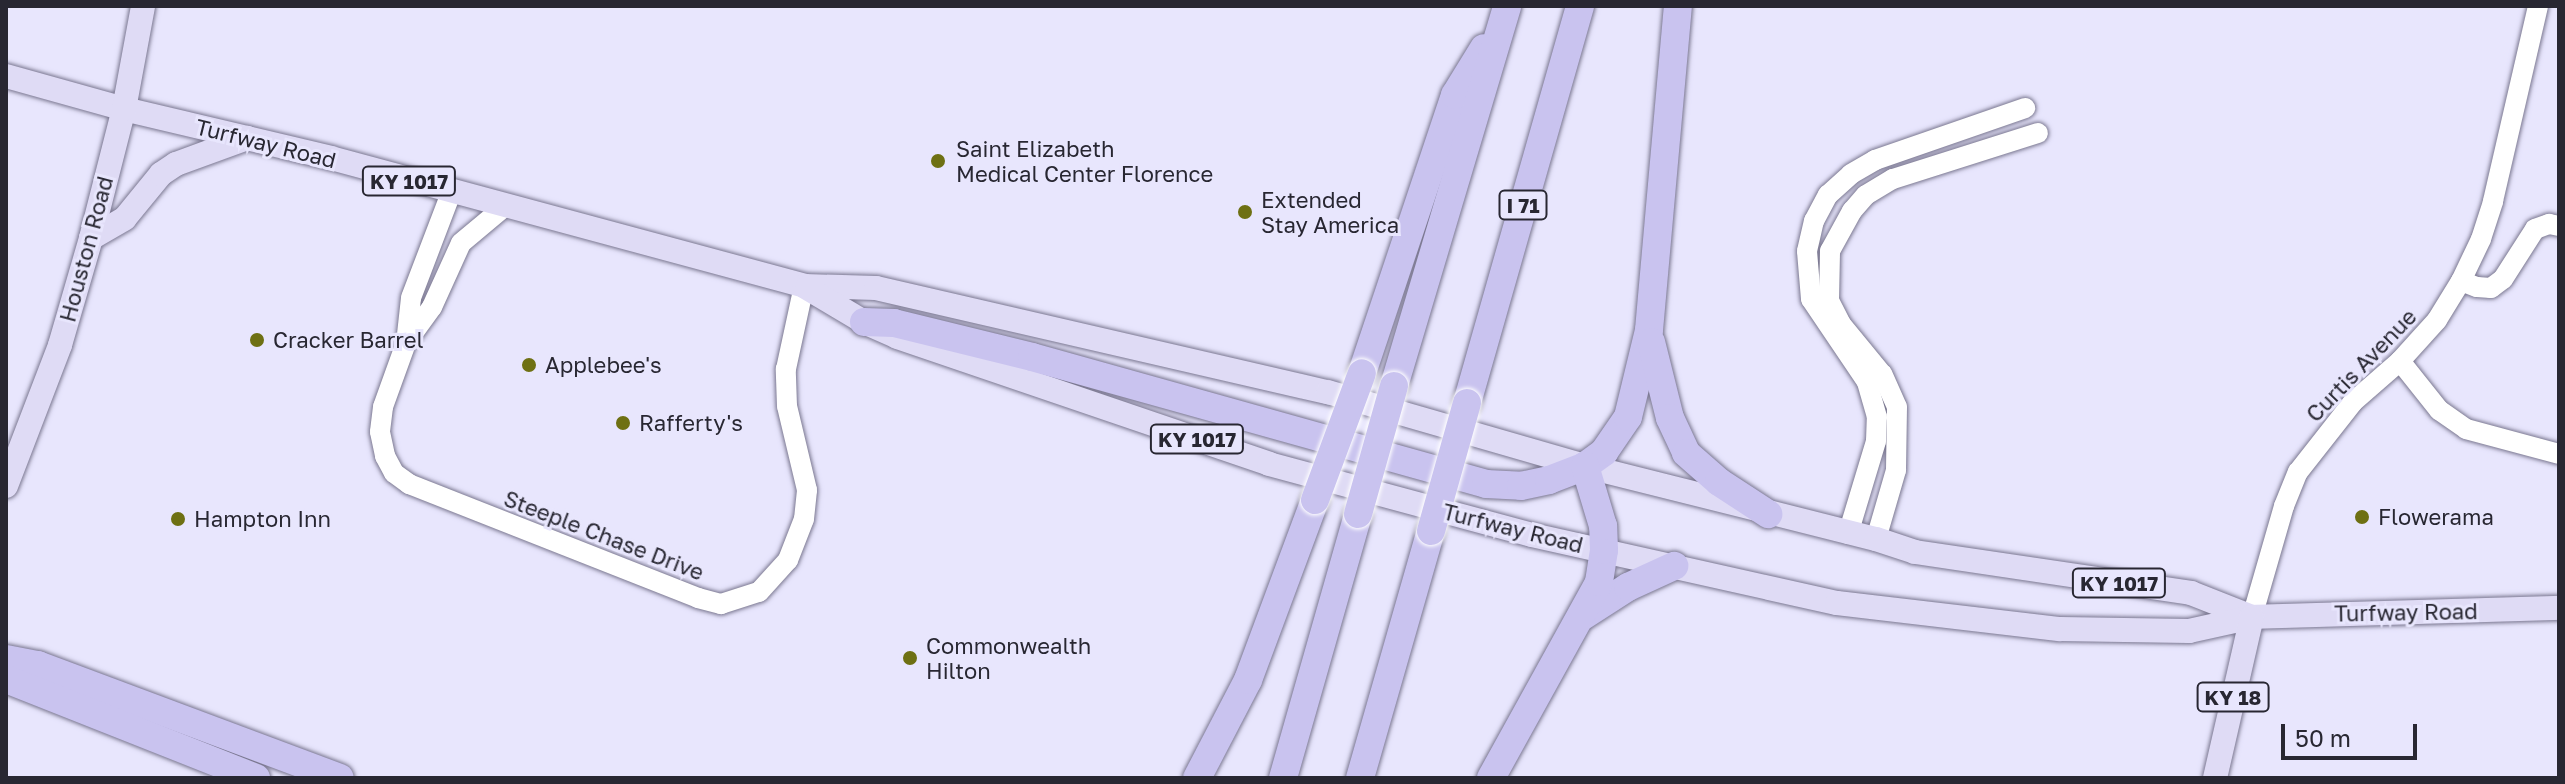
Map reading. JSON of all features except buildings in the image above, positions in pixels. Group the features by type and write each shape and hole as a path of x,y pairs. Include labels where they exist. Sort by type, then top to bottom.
{"highway":[{"name":"I 71","path":"1360,778 1580,6"},
{"path":"864,322 894,323 1032,357 1486,484 1521,486 1585,466 1604,452 1628,417 1649,330 1678,6"},
{"path":"1197,778 1248,680 1362,373 1455,95 1506,9"},
{"path":"1283,778 1394,386 1506,9"},
{"path":"1649,330 1658,380 1686,453 1719,482 1768,514"},
{"path":"1491,778 1599,582 1604,550 1603,526 1585,466"},
{"path":"1579,619 1628,587 1674,566"},
{"path":"6,659 38,665 340,778"},
{"path":"6,679 256,778"}],"main road":[{"name":"Houston Road","path":"6,486 60,345 91,238 124,109 143,6"},
{"name":"Turfway Road","path":"6,76 804,286 876,288 1328,392 1585,466 1876,539 1915,552 2191,593 2252,617"},
{"path":"91,238 125,218 161,174 176,164 247,138"},
{"name":"Turfway Road","path":"804,286 864,322 1269,464 1532,535 1837,603 2060,629 2189,631 2252,617 2559,608"},
{"name":"KY 18","path":"2215,778 2252,617"}],"street":[{"name":"Curtis Avenue","path":"2252,617 2284,506 2298,472 2353,402 2400,361 2437,320 2461,281 2481,239 2493,201 2538,6"},
{"path":"1848,534 1876,441 1877,417 1867,382 1811,299 1807,251 1814,221 1828,195 1851,174 1875,160 2025,108"},
{"path":"1876,539 1896,470 1897,407 1882,374 1841,324 1829,300 1828,275 1834,242 1866,195 1893,179 2038,133"},
{"name":"Steeple Chase Drive","path":"451,193 411,298 406,343 383,407 380,432 385,456 394,473 409,484 721,604 759,592 775,578 788,560 804,519 807,490 787,406 786,369 804,286"},
{"name":"Steeple Chase Drive","path":"406,343 432,307 461,243 504,207"},
{"path":"2461,281 2491,288 2503,279 2535,229 2549,224 2559,226"},
{"path":"2400,361 2439,410 2466,429 2559,454"}],"place":[{"name":"Saint Elizabeth Medical Center Florence","path":"938,161"},
{"name":"Extended Stay America","path":"1245,212"},
{"name":"Cracker Barrel","path":"257,340"},
{"name":"Applebee's","path":"529,365"},
{"name":"Rafferty's","path":"623,423"},
{"name":"Flowerama","path":"2362,517"},
{"name":"Hampton Inn","path":"178,519"},
{"name":"Commonwealth Hilton","path":"910,658"}]}
